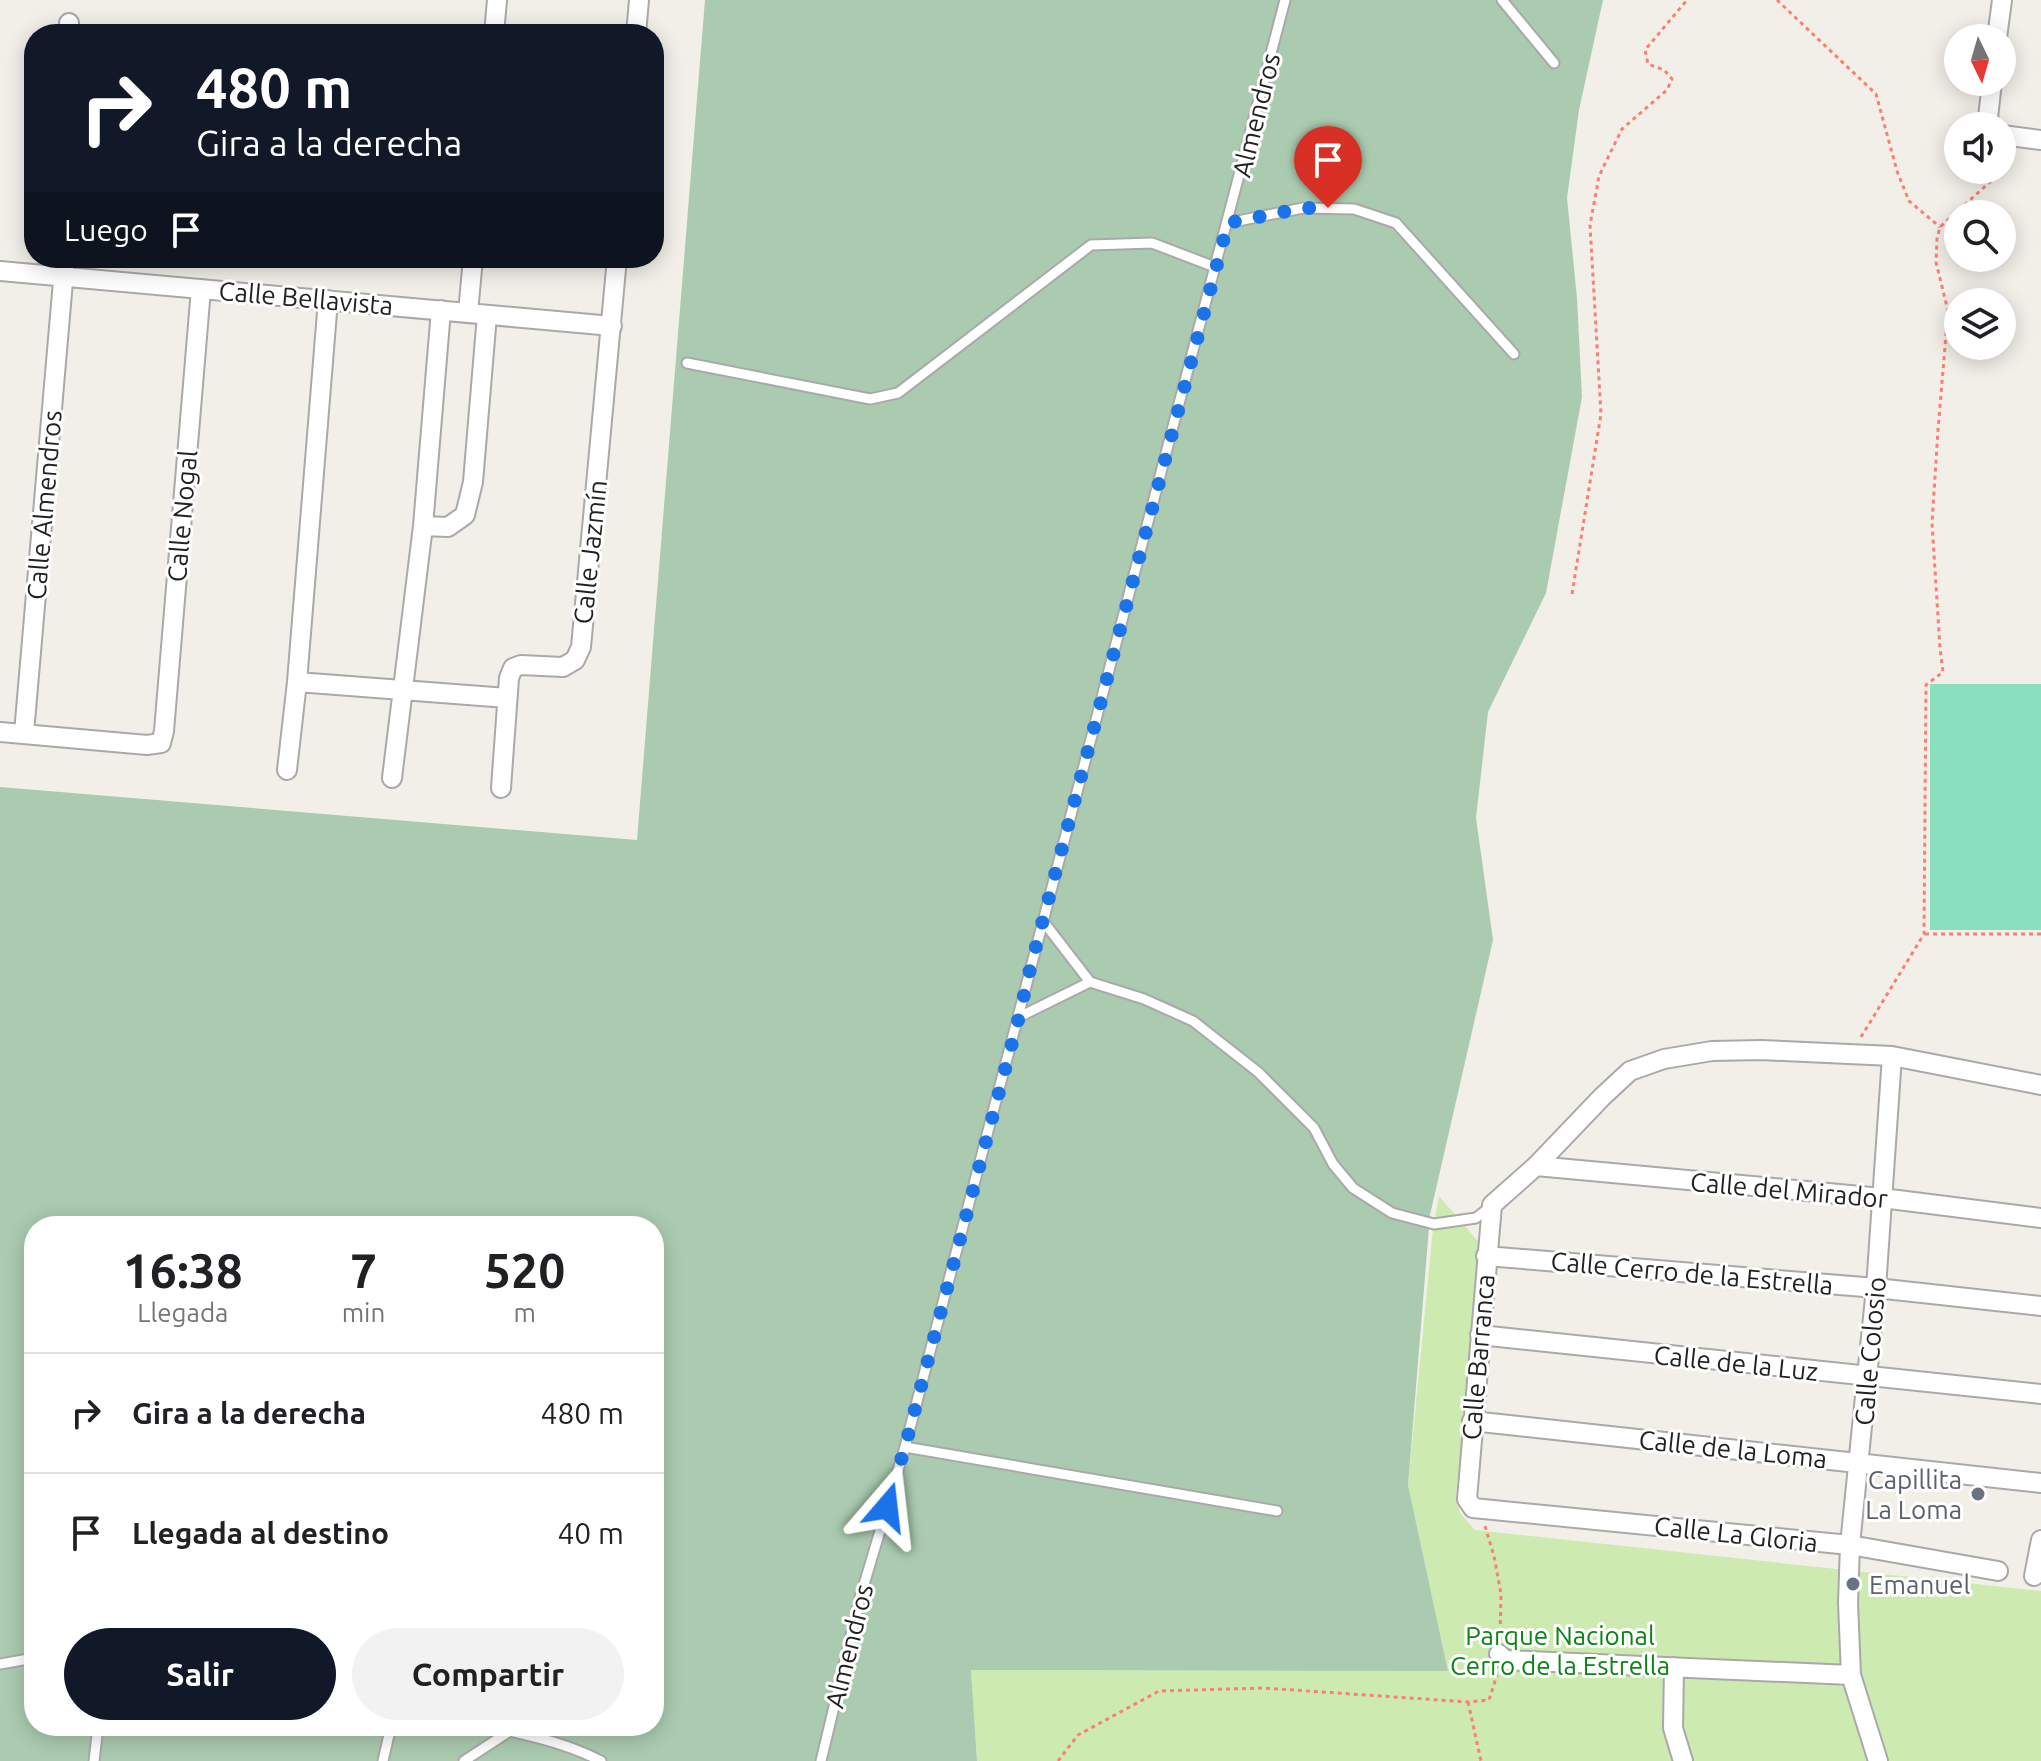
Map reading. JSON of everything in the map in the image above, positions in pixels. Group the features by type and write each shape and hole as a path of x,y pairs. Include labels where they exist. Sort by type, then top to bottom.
{"street":[{"path":"495,24 497,0"},
{"path":"637,24 639,0"},
{"path":"1999,24 2002,0"},
{"path":"2016,137 2041,140"},
{"name":"Calle Bellavista","path":"0,271 48,268"},
{"name":"Calle Almendros","path":"24,733 64,268"},
{"name":"Calle Bellavista","path":"70,268 201,289 612,326"},
{"path":"423,526 448,527 465,515 473,482 477,314 474,268"},
{"name":"Calle Jazmín","path":"501,788 509,678 513,668 521,665 563,667 575,660 581,647 616,268"},
{"name":"Calle Nogal","path":"24,733 147,745 161,743 201,289"},
{"path":"287,770 328,300"},
{"path":"392,778 423,526 441,310"},
{"path":"297,682 507,698"},
{"path":"0,732 24,733"},
{"path":"1492,1205 1536,1166 1630,1071 1664,1059 1712,1051 1761,1050 1892,1056 2041,1085"},
{"name":"Calle Colosio","path":"1878,1761 1851,1675 1848,1603 1850,1545 1876,1288 1892,1056"},
{"name":"Calle del Mirador","path":"1536,1166 1882,1198 2041,1218"},
{"name":"Calle Barranca","path":"1474,1508 1467,1499 1492,1205"},
{"name":"Calle Cerro de la Estrella","path":"1486,1256 1876,1288 2041,1306"},
{"name":"Calle de la Luz","path":"1480,1335 2041,1394"},
{"name":"Calle de la Loma","path":"1472,1421 2041,1483"},
{"name":"Calle La Gloria","path":"1474,1508 1850,1545 1998,1571"},
{"path":"2034,1576 2041,1540"},
{"path":"1499,1654 1505,1660 1851,1675"},
{"path":"1674,1667 1673,1728 1683,1761"}],"lane":[{"name":"Almendros","path":"821,1761 860,1598 905,1447 1285,0"},
{"path":"1502,0 1554,63"},
{"path":"1228,223 1303,208 1354,209 1396,223 1514,354"},
{"path":"687,363 870,399 898,393 1091,245 1152,243 1215,267"},
{"path":"1043,921 1090,982 1144,999 1193,1021 1258,1072 1314,1128 1333,1164 1353,1188 1392,1213 1434,1224 1476,1218 1492,1205"},
{"path":"1019,1017 1090,982"},
{"path":"905,1447 1277,1511"},
{"path":"0,1664 24,1660"},
{"path":"94,1761 97,1736"},
{"path":"383,1761 389,1736"},
{"path":"464,1761 502,1736"},
{"path":"537,1736 578,1749 601,1761"}],"path":[{"path":"1572,594 1601,414 1590,225 1599,176 1622,129 1667,90 1672,79 1664,70 1648,64 1645,50 1687,0"},
{"path":"1777,0 1876,94 1897,171 1909,201 1940,227"},
{"path":"1851,1054 1924,934 1926,685 1943,672 1932,523 1948,311 1936,262 1937,239 1940,227 1988,184"},
{"path":"1924,934 2041,934"},
{"path":"1058,1761 1078,1735 1159,1691 1264,1688 1468,1702 1489,1700 1497,1675 1501,1594 1483,1519 1474,1508"},
{"path":"1468,1702 1481,1761"}],"green space":[{"path":"1930,684 2041,684 2041,930 1930,930"},
{"name":"Parque Nacional Cerro de la Estrella","path":"1439,1196 1483,1247 1456,1493 1460,1513 1475,1530 2041,1591 2041,1761 977,1761 971,1670 1448,1671 1408,1485 1433,1228"}],"shaded area":[{"path":"705,0 1603,0 1579,110 1567,198 1577,298 1582,397 1546,593 1488,712 1476,818 1493,940 1430,1215 1408,1485 1448,1671 971,1670 977,1761 0,1761 0,787 637,840"}],"place":[{"name":"Capillita La Loma","path":"1978,1494"},
{"name":"Emanuel","path":"1853,1584"}],"route":[{"path":"887,1507 1228,223 1303,208 1328,208"}]}
